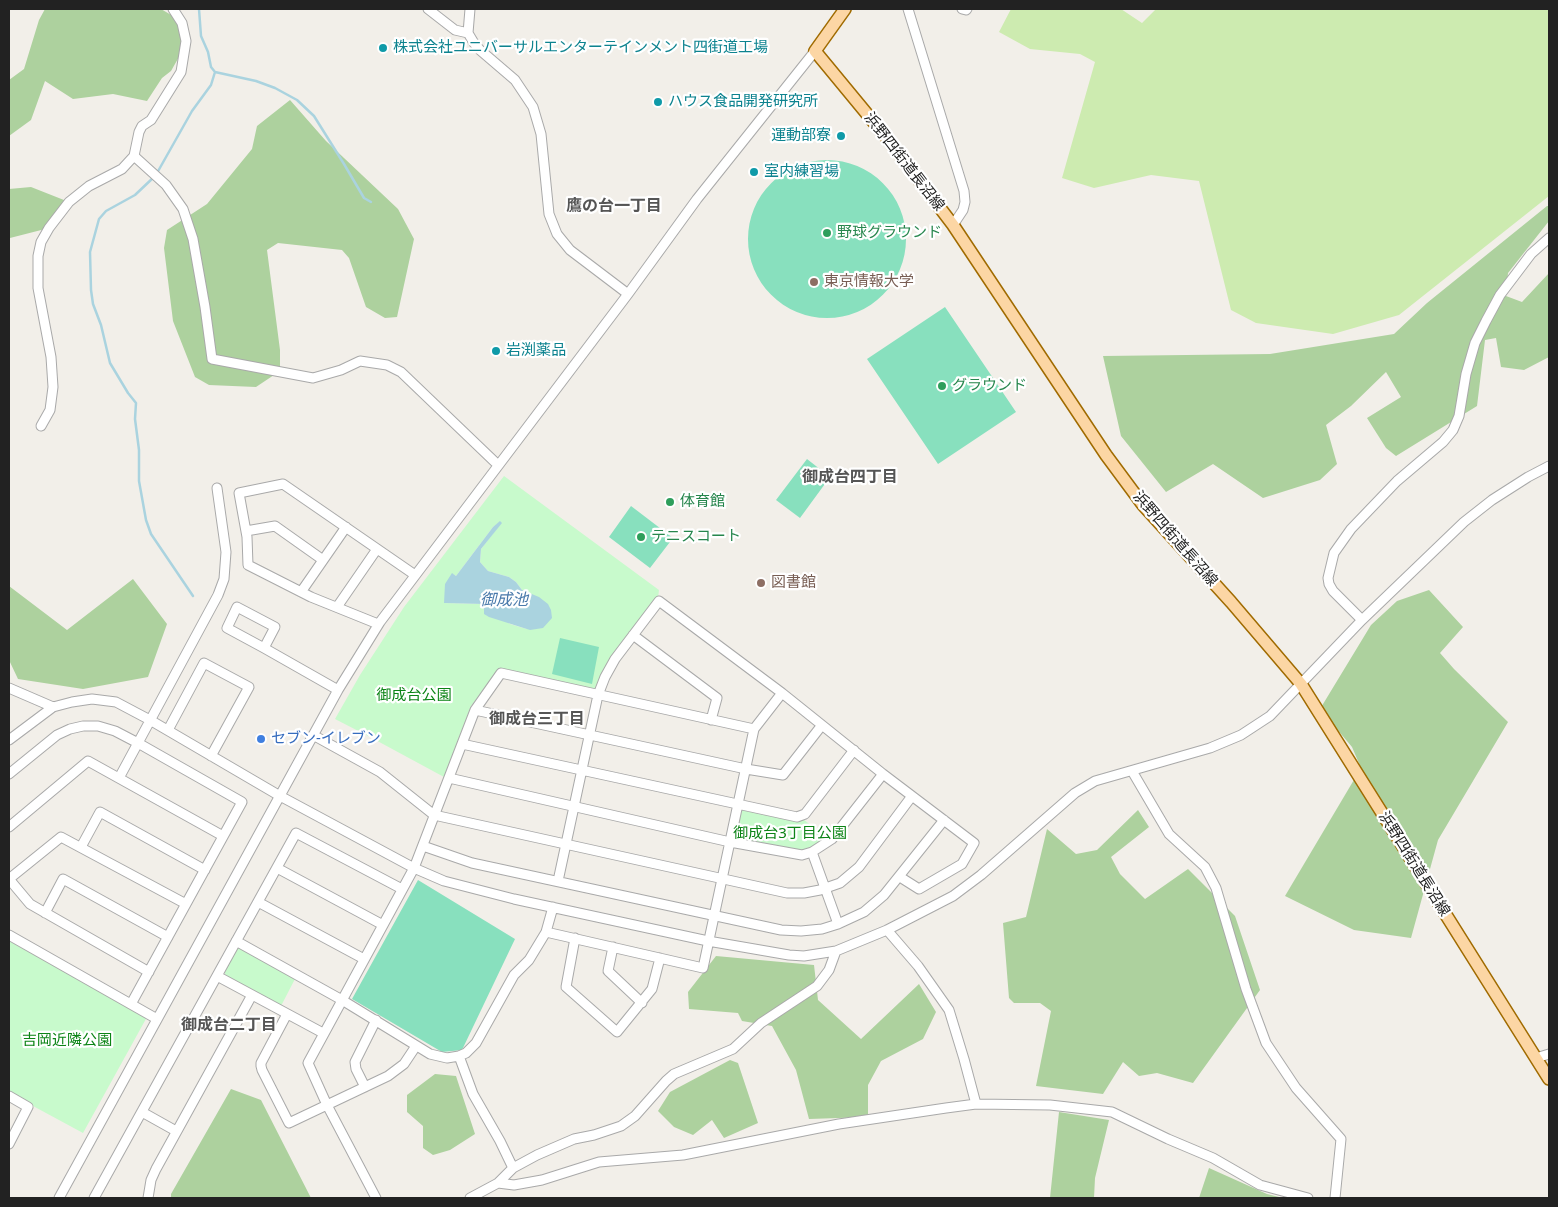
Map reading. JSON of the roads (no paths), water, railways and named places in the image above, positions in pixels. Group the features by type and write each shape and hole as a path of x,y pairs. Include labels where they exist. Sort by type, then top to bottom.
{"main road":[{"path":"815,51 845,9"},
{"name":"浜野四街道長沼線","path":"815,51 886,137 953,225 1106,455 1143,505 1237,609 1301,684 1549,1079"}],"street":[{"path":"41,426 50,410 52,357 38,288 38,256 41,242 69,202 89,186 122,169 134,156 142,126 151,120 182,72 186,41 182,23 172,9"},
{"path":"428,9 455,30 468,33"},
{"path":"470,9 468,33 480,50 515,80 533,107 541,134 549,214 558,234 570,250 628,294"},
{"path":"908,9 964,192 965,202 963,210 953,225"},
{"path":"962,9 967,9"},
{"path":"59,1198 338,690 378,624 628,294 697,199 815,51"},
{"path":"134,156 166,185 184,209 193,240 212,359 313,378 342,370 360,361 387,365 401,372 498,465"},
{"path":"1362,620 1333,591 1329,584 1328,578 1334,553 1351,529 1397,481 1443,442 1453,430 1459,416 1466,374 1475,343 1500,295 1531,254 1549,238"},
{"path":"9,740 53,707 92,699 116,702 168,730 280,796 414,868 444,881 477,891 708,941 789,955 804,956 836,951 888,930 931,909 952,896 981,875 1075,793 1095,782 1210,748 1241,735 1270,716 1362,620 1464,522 1492,500 1549,466"},
{"path":"378,624 301,592 248,565 246,531 239,493 283,484 415,575"},
{"path":"119,778 218,595 224,579 226,552 217,488"},
{"path":"246,531 275,526 323,560"},
{"path":"301,592 346,527"},
{"path":"337,607 377,549"},
{"path":"558,881 589,735 604,676 659,602 782,693 883,774 974,843 962,864 919,889 900,877"},
{"path":"264,648 275,627 237,607 227,628 338,690"},
{"path":"633,635 717,698 711,720"},
{"path":"168,730 204,663 249,687 211,756"},
{"path":"376,1198 327,1105 308,1062 414,868 475,710 501,673 754,729"},
{"path":"9,688 53,707"},
{"path":"546,932 703,968 754,729 782,693"},
{"path":"475,710 746,770 783,775 822,725"},
{"path":"9,774 48,742 70,729 83,726 98,726 115,731 138,743 242,802 131,1004"},
{"path":"313,736 380,772 434,815 787,893 804,893 840,883 859,867 912,796"},
{"path":"462,744 801,816 805,814 854,750"},
{"path":"9,827 88,761 223,836"},
{"path":"1132,771 1169,834 1205,867 1216,888 1246,989 1266,1043 1296,1088 1341,1138 1335,1198"},
{"path":"449,778 730,842 802,855 812,852 832,839 883,774"},
{"path":"81,847 100,812 204,870"},
{"path":"423,846 472,863 782,930 800,931 822,929 864,912 884,895 900,877 944,820"},
{"path":"94,1198 296,833 402,889"},
{"path":"149,972 30,904 9,879 61,837 186,904"},
{"path":"812,852 838,924"},
{"path":"277,868 383,925"},
{"path":"44,913 63,879 168,937"},
{"path":"258,902 364,959"},
{"path":"236,941 342,1000 416,1046 439,1057 447,1058 466,1053 476,1043 514,976 529,960 546,932 552,907"},
{"path":"888,930 918,966 949,1010 976,1104"},
{"path":"9,935 157,1019"},
{"path":"575,938 566,987 617,1032 652,989 660,958"},
{"path":"613,947 608,971 642,1003"},
{"path":"470,1198 498,1183 513,1168 555,1146 621,1126 635,1116 674,1074 733,1049 761,1023 817,986 830,970 836,951"},
{"path":"217,976 323,1034"},
{"path":"148,1198 151,1180 176,1131 252,995"},
{"path":"287,1014 261,1062 262,1070 289,1122 388,1076 404,1064 416,1046"},
{"path":"365,1087 356,1069 355,1062 376,1020"},
{"path":"1536,1058 1549,1054"},
{"path":"459,1056 473,1094 513,1168"},
{"path":"9,1096 28,1107 9,1144"},
{"path":"498,1183 514,1186 542,1180 599,1162 683,1155 840,1124 976,1104 1050,1104 1112,1112 1213,1158 1260,1185 1308,1198"},
{"path":"142,1112 176,1131"}],"water":[{"name":"御成池","path":"500,521 502,523 481,549 480,562 488,571 509,577 522,590 539,597 548,604 552,618 543,628 530,630 489,617 484,614 484,604 444,603 445,584 452,573 456,576 493,527"}],"waterway":[{"path":"199,9 201,36 208,52 211,67 215,72 256,81 275,88 297,100 314,116 364,198 371,202"},
{"path":"157,173 192,111 211,85 215,72"},
{"path":"154,177 135,195 106,211 99,219 90,252 91,290 93,304 101,325 110,363 136,403 135,419 139,450 139,481 146,520 151,534 193,596"}],"place":[{"name":"株式会社ユニバーサルエンターテインメント四街道工場","path":"383,48"},
{"name":"ハウス食品開発研究所","path":"658,102"},
{"name":"運動部寮","path":"841,136"},
{"name":"室内練習場","path":"754,172"},
{"name":"野球グラウンド","path":"827,233"},
{"name":"東京情報大学","path":"814,282"},
{"name":"岩渕薬品","path":"496,351"},
{"name":"グラウンド","path":"942,386"},
{"name":"体育館","path":"670,502"},
{"name":"テニスコート","path":"641,537"},
{"name":"図書館","path":"761,583"},
{"name":"セブン-イレブン","path":"261,739"}],"district":[{"name":"鷹の台一丁目","path":"614,206"},
{"name":"御成台四丁目","path":"850,477"},
{"name":"御成台三丁目","path":"537,719"},
{"name":"御成台二丁目","path":"229,1025"}],"park label":[{"name":"御成台公園","path":"414,696"},
{"name":"御成台3丁目公園","path":"790,834"},
{"name":"吉岡近隣公園","path":"67,1041"}]}
